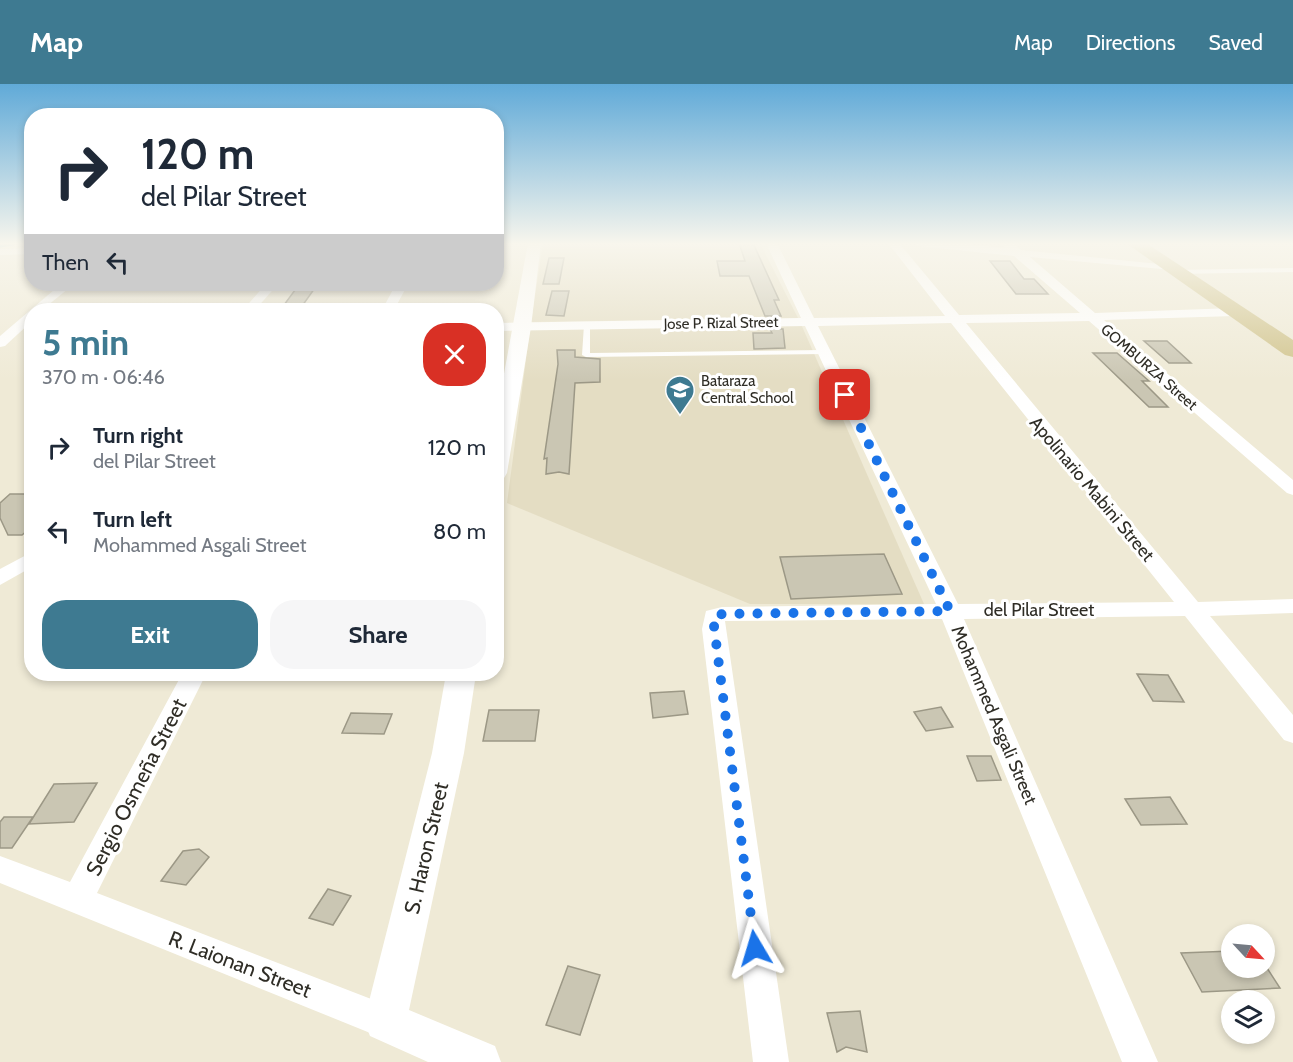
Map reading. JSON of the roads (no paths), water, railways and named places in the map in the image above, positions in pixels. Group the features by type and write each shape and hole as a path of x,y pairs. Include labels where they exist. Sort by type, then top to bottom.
{"main road":[{"path":"1200,289 1293,350"}],"street":[{"path":"504,431 529,289"},
{"name":"Mohammed Asgali Street","path":"793,289 950,611 1140,1062"},
{"name":"Apolinario Mabini Street","path":"928,289 1293,733"},
{"name":"GOMBURZA Street","path":"1059,289 1293,489"},
{"path":"44,303 59,291"},
{"path":"255,303 266,291"},
{"name":"Jose P. Rizal Street","path":"504,327 1091,317 1234,312"},
{"path":"5,339 24,321"},
{"path":"5,339 24,335"},
{"path":"0,578 24,563"},
{"name":"del Pilar Street","path":"771,1062 713,629 714,616 722,614 1293,606"},
{"name":"Sergio Osmeña Street","path":"77,900 190,681"},
{"name":"S. Haron Street","path":"385,1021 448,753 460,681"},
{"name":"R. Laionan Street","path":"0,869 385,1021 479,1062"}],"lane":[{"path":"587,325 586,355 824,352"}],"place":[{"name":"Bataraza Central School","path":"680,416"}]}
